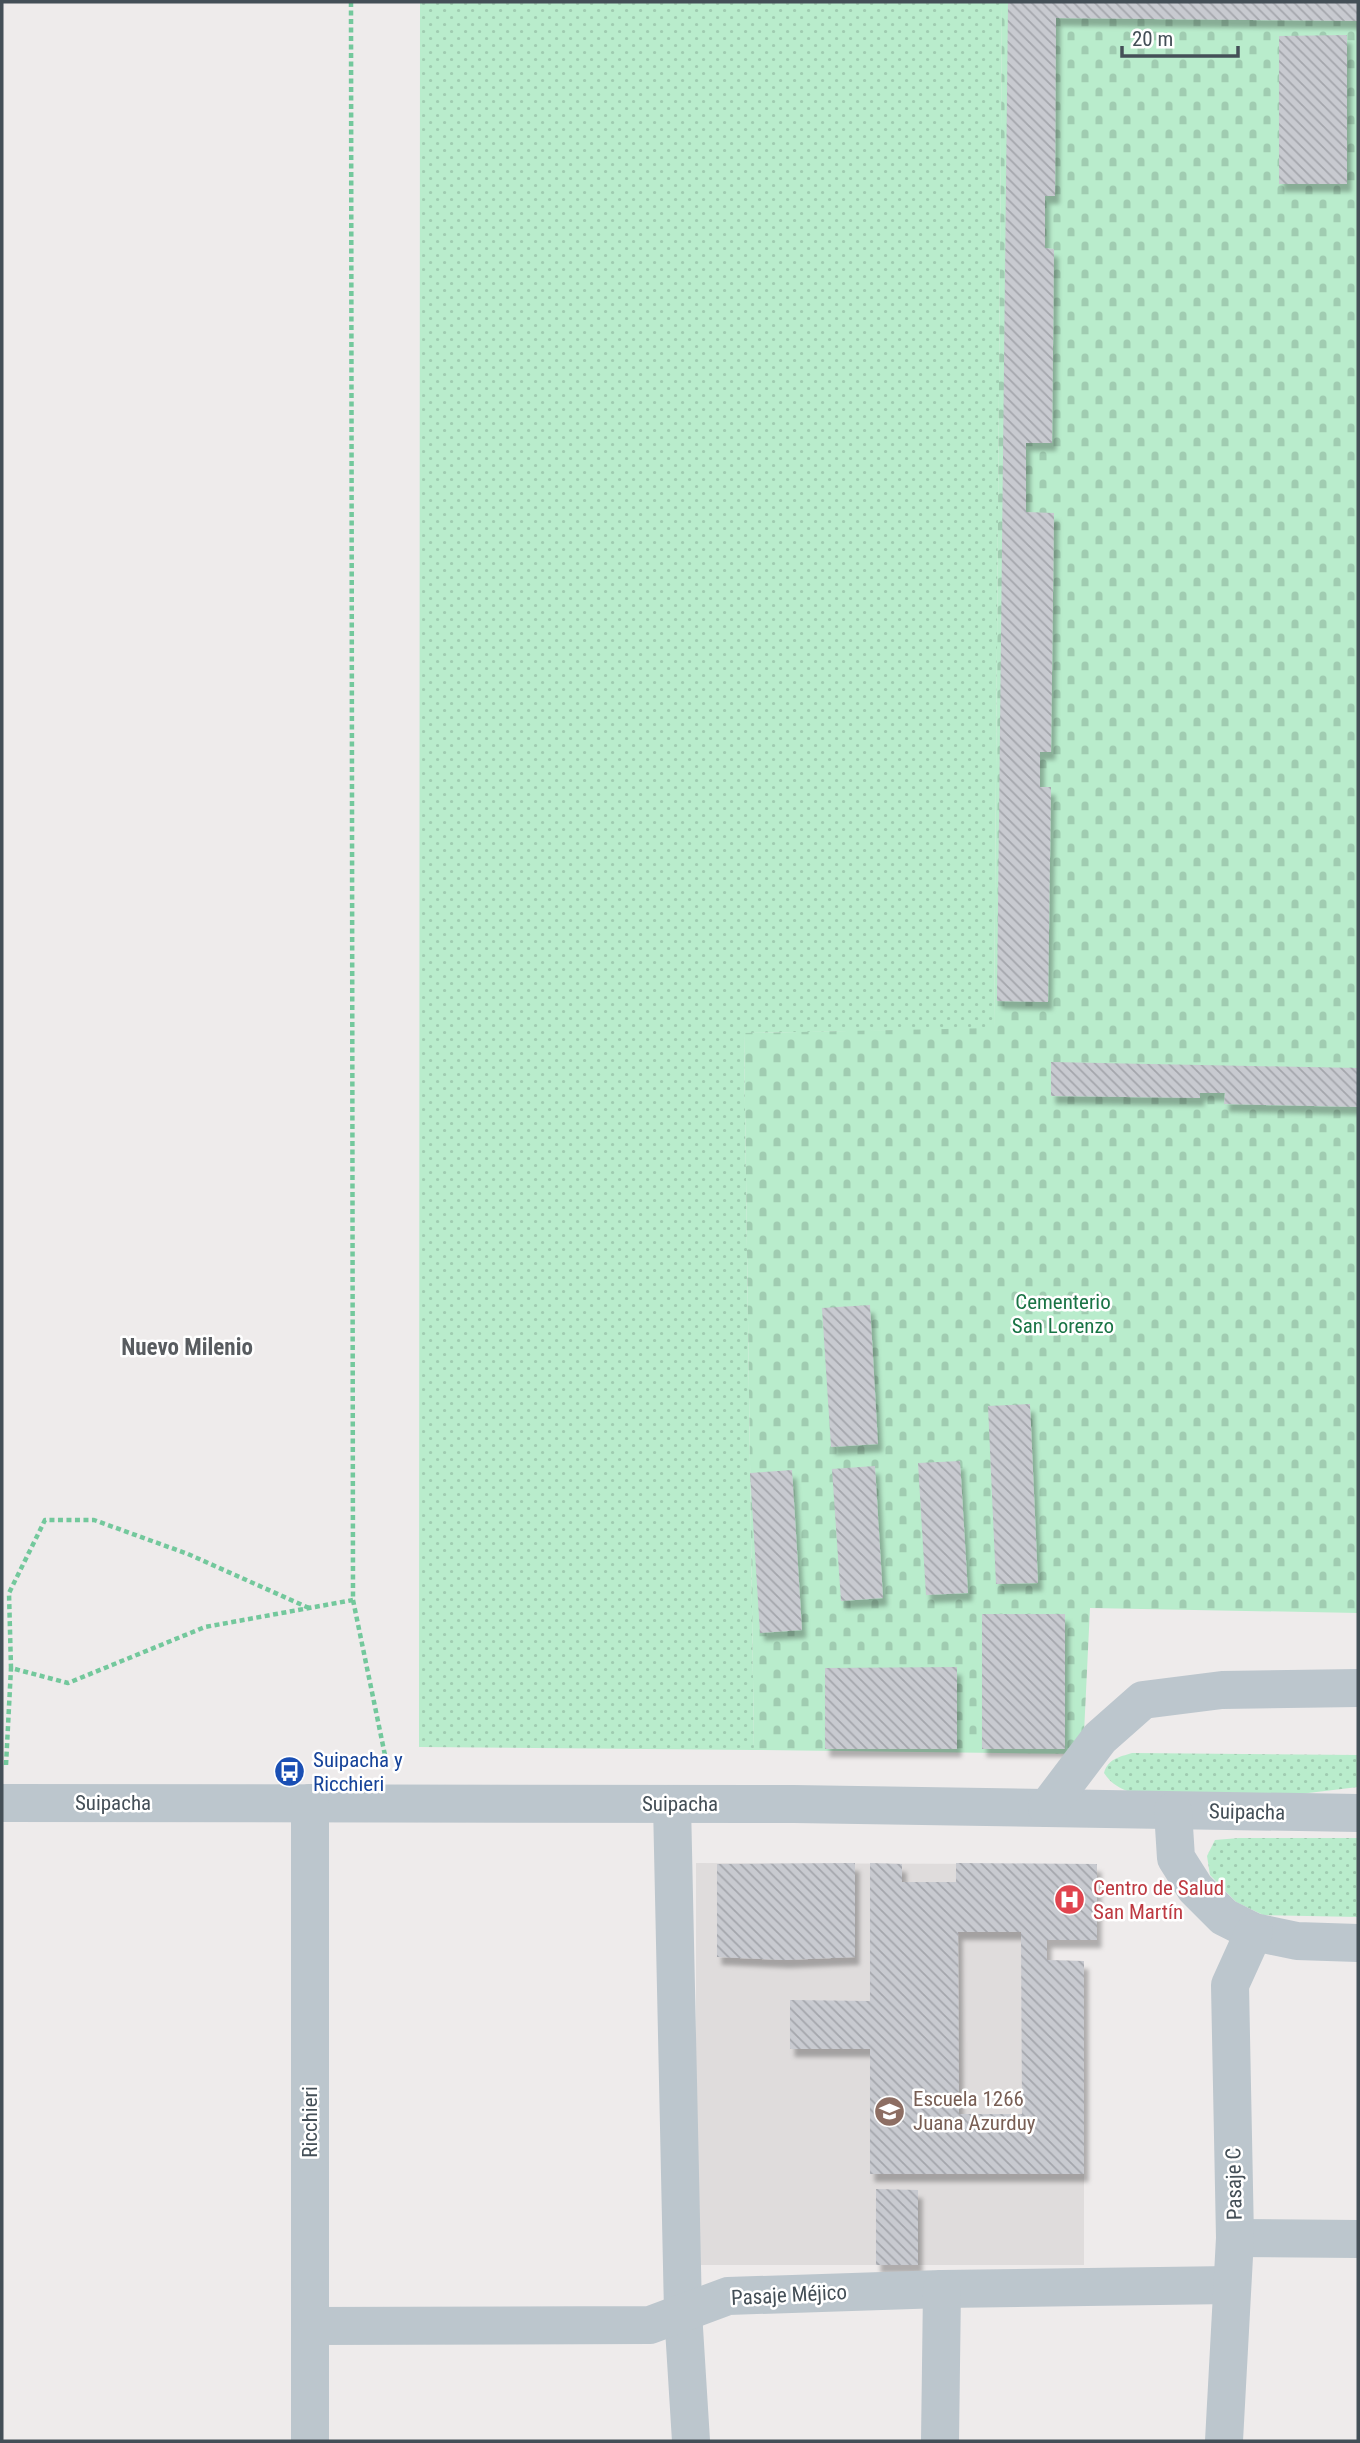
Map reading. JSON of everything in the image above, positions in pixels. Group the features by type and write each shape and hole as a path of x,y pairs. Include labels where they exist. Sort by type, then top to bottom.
{"street":[{"path":"1047,1808 1100,1738 1143,1700 1222,1690 1358,1688"},
{"name":"Suipacha","path":"3,1803 672,1804 1358,1813"},
{"name":"Ricchieri","path":"310,1803 310,2441"},
{"path":"672,1804 684,2312 691,2441"},
{"path":"1173,1811 1176,1858 1195,1888 1224,1917 1254,1931 1297,1941 1358,1943"},
{"name":"Pasaje C","path":"1224,2441 1235,2238 1230,1985 1254,1931"},
{"path":"1235,2238 1358,2239"},
{"name":"Pasaje Méjico","path":"310,2326 650,2325 728,2295 1231,2285"},
{"path":"940,2441 942,2289"}],"path":[{"path":"351,2 353,1600 394,1804"},
{"path":"3,1803 11,1668 9,1593 45,1520 94,1520 188,1554 309,1608"},
{"path":"11,1668 68,1683 205,1627 353,1600"}],"shaded area":[{"name":"Escuela 1266 Juana Azurduy","path":"696,1863 1048,1864 1047,1960 1084,1961 1084,2265 696,2265"}],"green space":[{"path":"420,2 1002,2 994,1029 744,1033 754,1750 419,1747"},
{"name":"Cementerio San Lorenzo","path":"1002,2 1358,2 1358,1613 1090,1608 1083,1754 754,1750 744,1033 994,1028"},
{"path":"1132,1753 1358,1755 1358,1787 1275,1797 1135,1794 1117,1786 1104,1773 1118,1757"},
{"path":"1358,1838 1358,1917 1263,1915 1236,1902 1210,1875 1207,1856 1215,1840"}],"building":[{"path":"1008,2 1358,2 1358,21 1056,18 1055,196 1045,196 1045,248 1054,249 1052,443 1026,443 1026,512 1054,513 1051,752 1040,752 1040,787 1051,787 1048,1002 997,1001"},
{"path":"1347,35 1347,184 1279,184 1279,36"},
{"path":"1051,1062 1358,1068 1358,1107 1224,1104 1225,1093 1200,1093 1200,1098 1051,1096"},
{"path":"870,1305 878,1444 831,1447 822,1308"},
{"path":"1030,1404 1038,1583 996,1584 988,1406"},
{"path":"960,1461 968,1593 926,1595 918,1463"},
{"path":"875,1466 883,1598 841,1601 832,1469"},
{"path":"792,1470 802,1630 760,1633 750,1473"},
{"path":"982,1614 1065,1614 1065,1749 982,1749"},
{"path":"957,1667 957,1749 825,1749 825,1668"},
{"path":"855,1863 855,1957 785,1960 717,1957 717,1864"},
{"path":"870,1863 902,1864 902,1882 956,1882 956,1863 1097,1864 1097,1940 1047,1940 1047,1960 1084,1961 1084,2174 870,2174 870,2049 790,2049 790,2000 870,2001","holes":["958,1932 1021,1932 1022,2114 959,2114"]},
{"path":"876,2189 918,2190 918,2265 876,2265"}],"place":[{"name":"Suipacha y Ricchieri","path":"290,1772"},
{"name":"Centro de Salud San Martín","path":"1070,1900"},
{"name":"Escuela 1266 Juana Azurduy","path":"890,2111"}],"district":[{"name":"Nuevo Milenio","path":"187,1347"}]}
